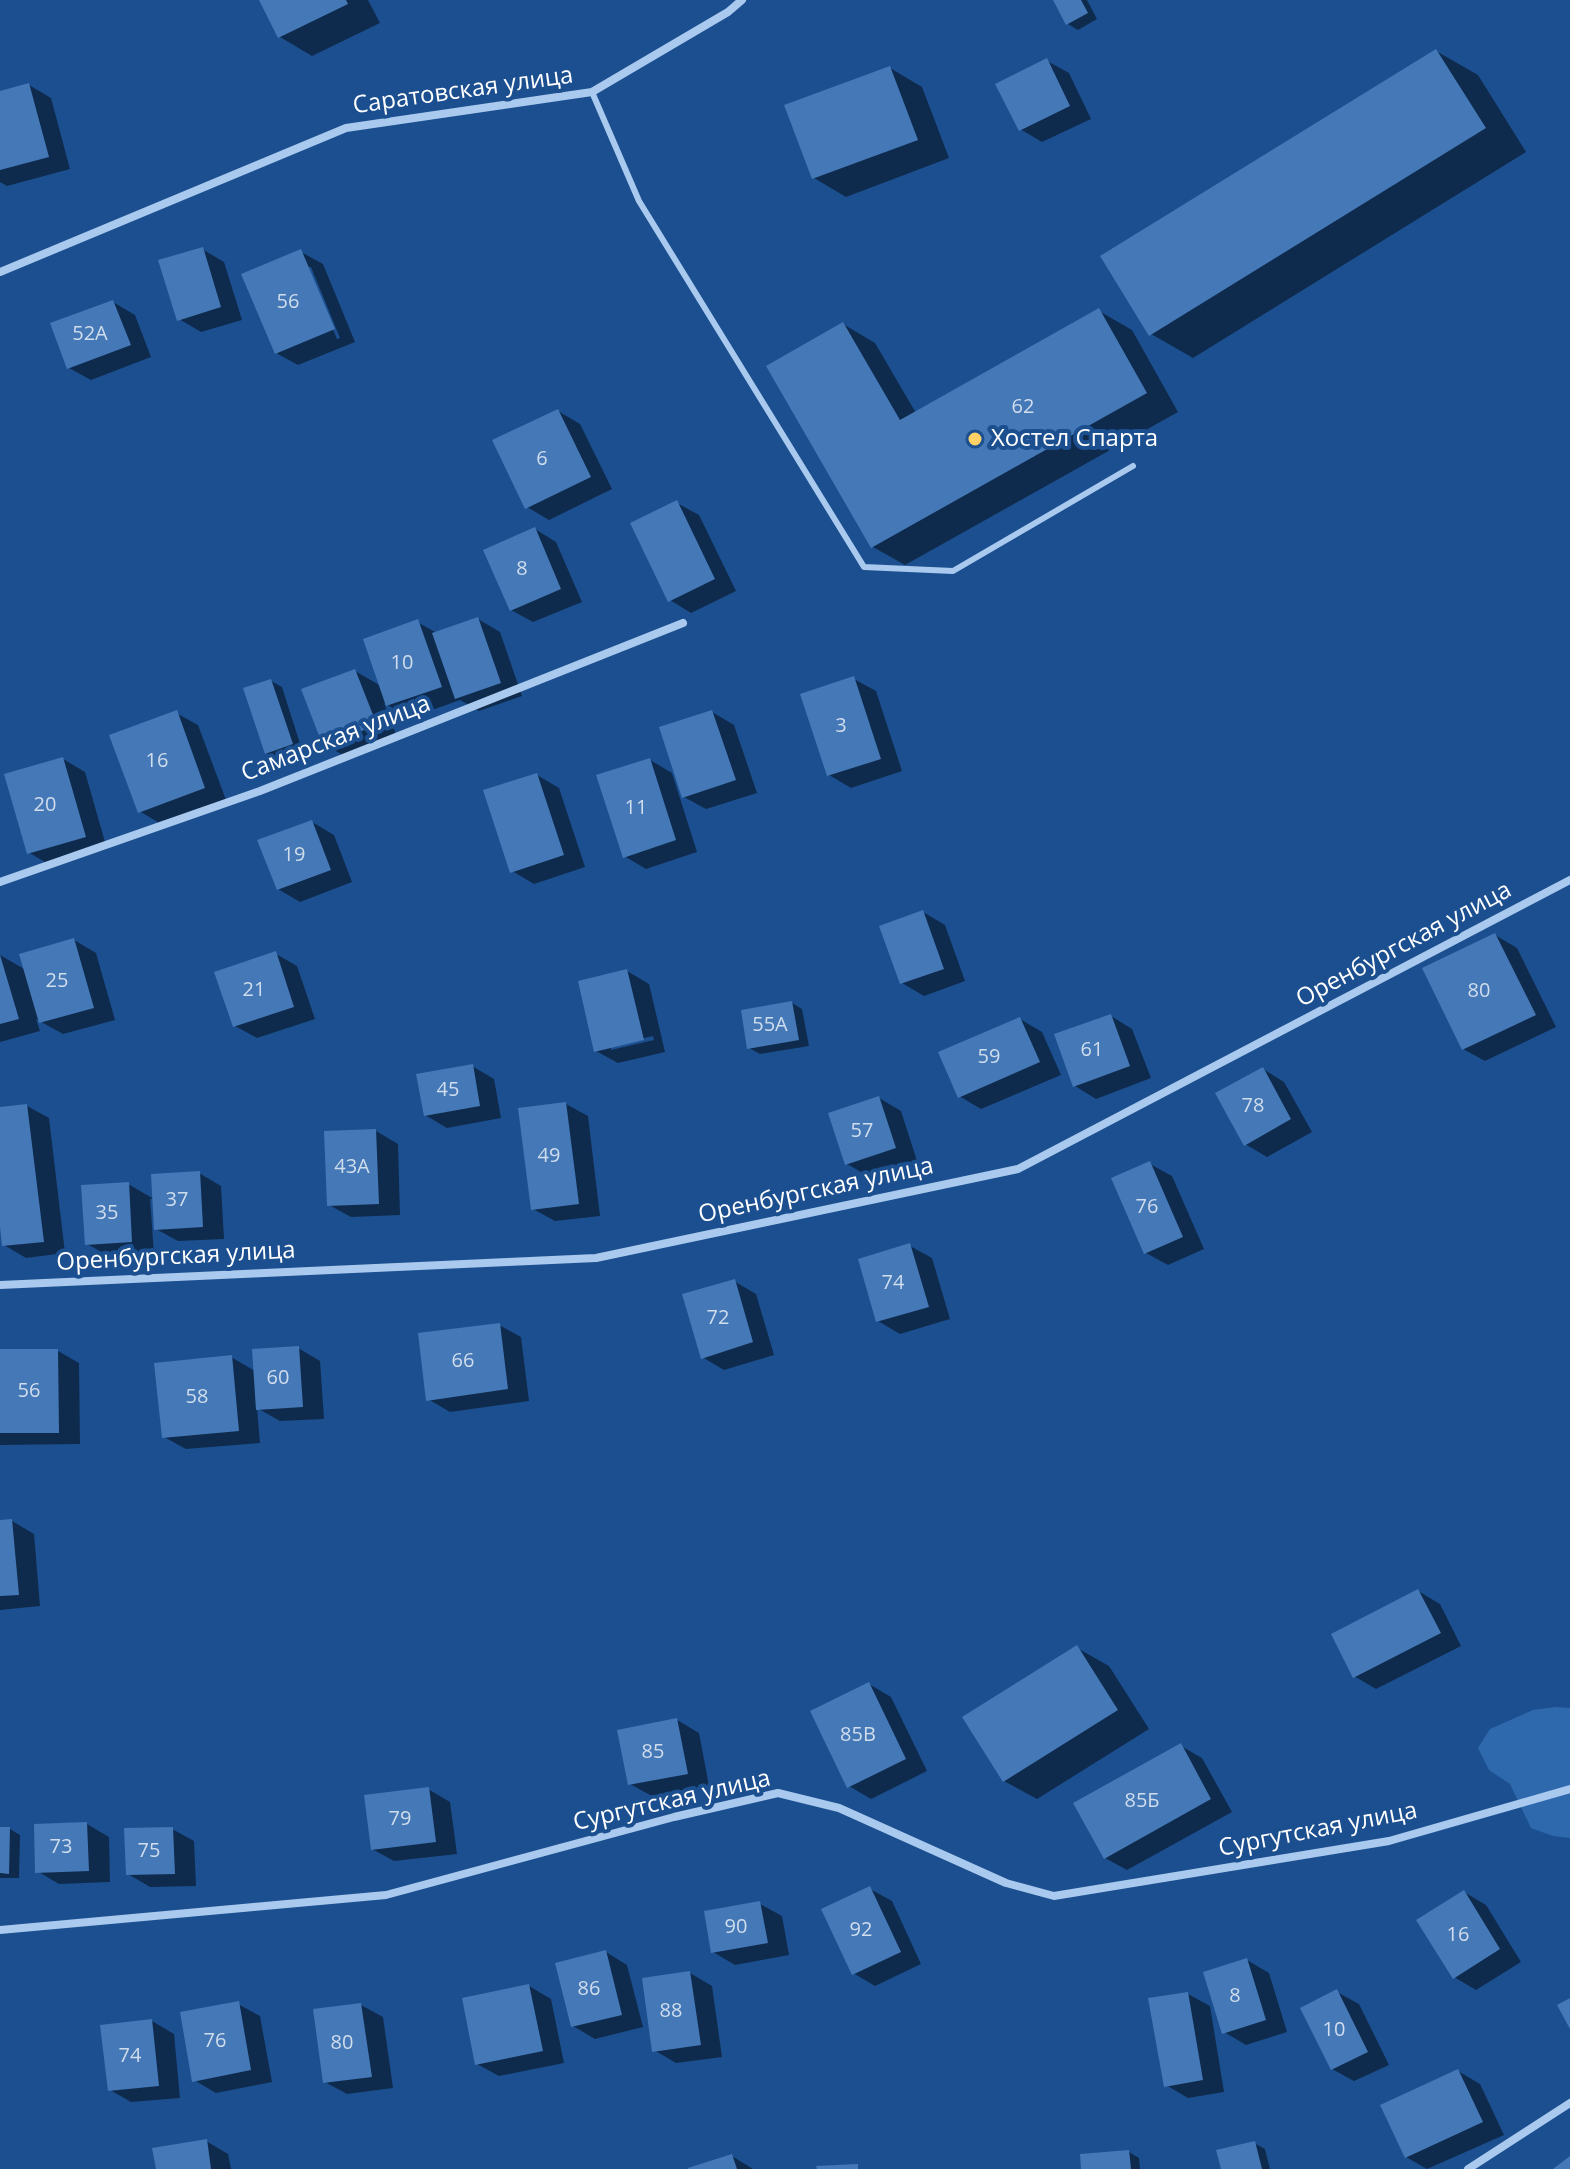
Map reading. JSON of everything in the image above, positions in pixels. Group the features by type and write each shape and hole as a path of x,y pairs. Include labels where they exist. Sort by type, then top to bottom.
{"street":[{"name":"Саратовская улица","path":"0,272 346,128 592,92 728,12 742,0"},
{"name":"Самарская улица","path":"0,882 260,791 683,623"},
{"name":"Оренбургская улица","path":"0,1285 596,1258 1018,1169 1570,880"},
{"name":"Сургутская улица","path":"0,1930 386,1895 674,1817 778,1793 839,1808 1006,1883 1054,1896 1389,1841 1570,1789"},
{"path":"1468,2169 1570,2103"}],"lane":[{"path":"592,92 639,201 864,567 953,571 1133,466"}],"shaded area":[{"path":"1570,1708 1570,1838 1531,1828 1510,1784 1489,1770 1478,1748 1490,1729 1533,1710"}],"building":[{"path":"259,0 346,0 348,4 278,38"},
{"path":"1053,0 1081,0 1088,13 1066,25"},
{"path":"1436,49 1486,128 1149,336 1100,256"},
{"path":"1047,58 1070,106 1019,131 995,84"},
{"path":"890,66 918,140 812,179 784,105"},
{"path":"29,83 49,157 0,170 0,91"},
{"path":"203,247 221,307 177,321 158,260"},
{"path":"301,249 335,329 275,354 241,274"},
{"path":"113,300 131,345 67,369 50,323"},
{"path":"1099,308 1147,393 871,548 766,366 843,322 900,420"},
{"path":"558,409 591,477 525,509 492,440"},
{"path":"677,500 715,579 668,602 630,523"},
{"path":"535,527 561,589 510,611 483,550"},
{"path":"478,617 501,683 455,699 432,633"},
{"path":"418,619 442,687 386,706 363,639"},
{"path":"355,669 377,725 323,746 301,689"},
{"path":"854,676 881,759 827,776 800,694"},
{"path":"271,679 293,744 265,754 243,688"},
{"path":"177,710 205,788 138,813 109,735"},
{"path":"712,710 736,780 682,798 659,727"},
{"path":"63,757 86,837 27,854 4,774"},
{"path":"650,758 676,840 623,858 596,775"},
{"path":"537,773 564,855 510,873 483,790"},
{"path":"312,820 331,870 277,890 257,840"},
{"path":"923,910 944,969 900,984 879,926"},
{"path":"1495,933 1536,1015 1462,1050 1422,968"},
{"path":"74,938 94,1008 39,1023 19,954"},
{"path":"276,951 294,1007 233,1027 214,972"},
{"path":"0,955 19,1019 0,1024"},
{"path":"627,969 644,1040 594,1052 578,981"},
{"path":"792,1001 799,1040 747,1049 741,1010"},
{"path":"1111,1014 1130,1066 1073,1087 1054,1034"},
{"path":"1020,1017 1040,1062 958,1098 938,1052"},
{"path":"473,1064 480,1106 424,1116 416,1074"},
{"path":"1263,1067 1291,1119 1244,1146 1215,1093"},
{"path":"879,1096 896,1148 845,1165 828,1113"},
{"path":"566,1102 579,1204 531,1210 518,1108"},
{"path":"27,1104 44,1242 2,1246 0,1107"},
{"path":"376,1129 379,1204 327,1206 324,1131"},
{"path":"1150,1161 1183,1237 1144,1254 1111,1178"},
{"path":"200,1171 203,1227 154,1230 151,1174"},
{"path":"129,1182 132,1242 85,1245 81,1185"},
{"path":"910,1243 929,1307 876,1322 858,1259"},
{"path":"735,1279 753,1342 701,1359 682,1294"},
{"path":"500,1323 508,1389 426,1401 418,1333"},
{"path":"299,1346 303,1407 256,1410 252,1349"},
{"path":"0,1349 58,1349 59,1433 0,1433"},
{"path":"232,1355 239,1431 162,1438 154,1363"},
{"path":"12,1519 19,1595 0,1596 0,1520"},
{"path":"1418,1589 1441,1633 1353,1678 1331,1634"},
{"path":"1077,1645 1118,1710 1003,1782 962,1717"},
{"path":"869,1682 906,1759 847,1788 810,1711"},
{"path":"677,1718 688,1774 628,1785 617,1730"},
{"path":"1181,1743 1211,1799 1104,1859 1073,1803"},
{"path":"429,1787 436,1842 371,1850 364,1795"},
{"path":"87,1822 89,1871 35,1873 34,1824"},
{"path":"0,1827 10,1827 9,1874 0,1873"},
{"path":"173,1827 175,1874 126,1875 124,1828"},
{"path":"870,1886 901,1952 852,1975 821,1909"},
{"path":"1464,1890 1500,1949 1453,1979 1416,1920"},
{"path":"760,1901 768,1943 711,1953 704,1911"},
{"path":"606,1950 622,2015 571,2027 555,1963"},
{"path":"1247,1958 1266,2020 1222,2034 1203,1972"},
{"path":"690,1971 701,2045 652,2052 642,1978"},
{"path":"529,1984 543,2051 475,2065 462,1998"},
{"path":"1337,1989 1368,2052 1331,2070 1300,2008"},
{"path":"1188,1992 1203,2080 1164,2087 1148,1998"},
{"path":"1570,1998 1570,2029 1557,2005"},
{"path":"239,2001 251,2070 192,2082 180,2012"},
{"path":"361,2003 372,2077 323,2083 313,2009"},
{"path":"152,2019 159,2086 108,2091 100,2025"},
{"path":"1458,2069 1483,2122 1405,2158 1380,2105"},
{"path":"207,2139 211,2169 156,2169 152,2148"},
{"path":"1255,2141 1262,2169 1221,2169 1216,2150"},
{"path":"1129,2150 1131,2169 1081,2169 1080,2154"},
{"path":"732,2154 737,2169 688,2169 688,2168"},
{"path":"1570,2156 1570,2169 1553,2169"},
{"path":"858,2164 858,2169 817,2169 816,2166"}],"place":[{"name":"Хостел Спарта","path":"975,439"}]}
